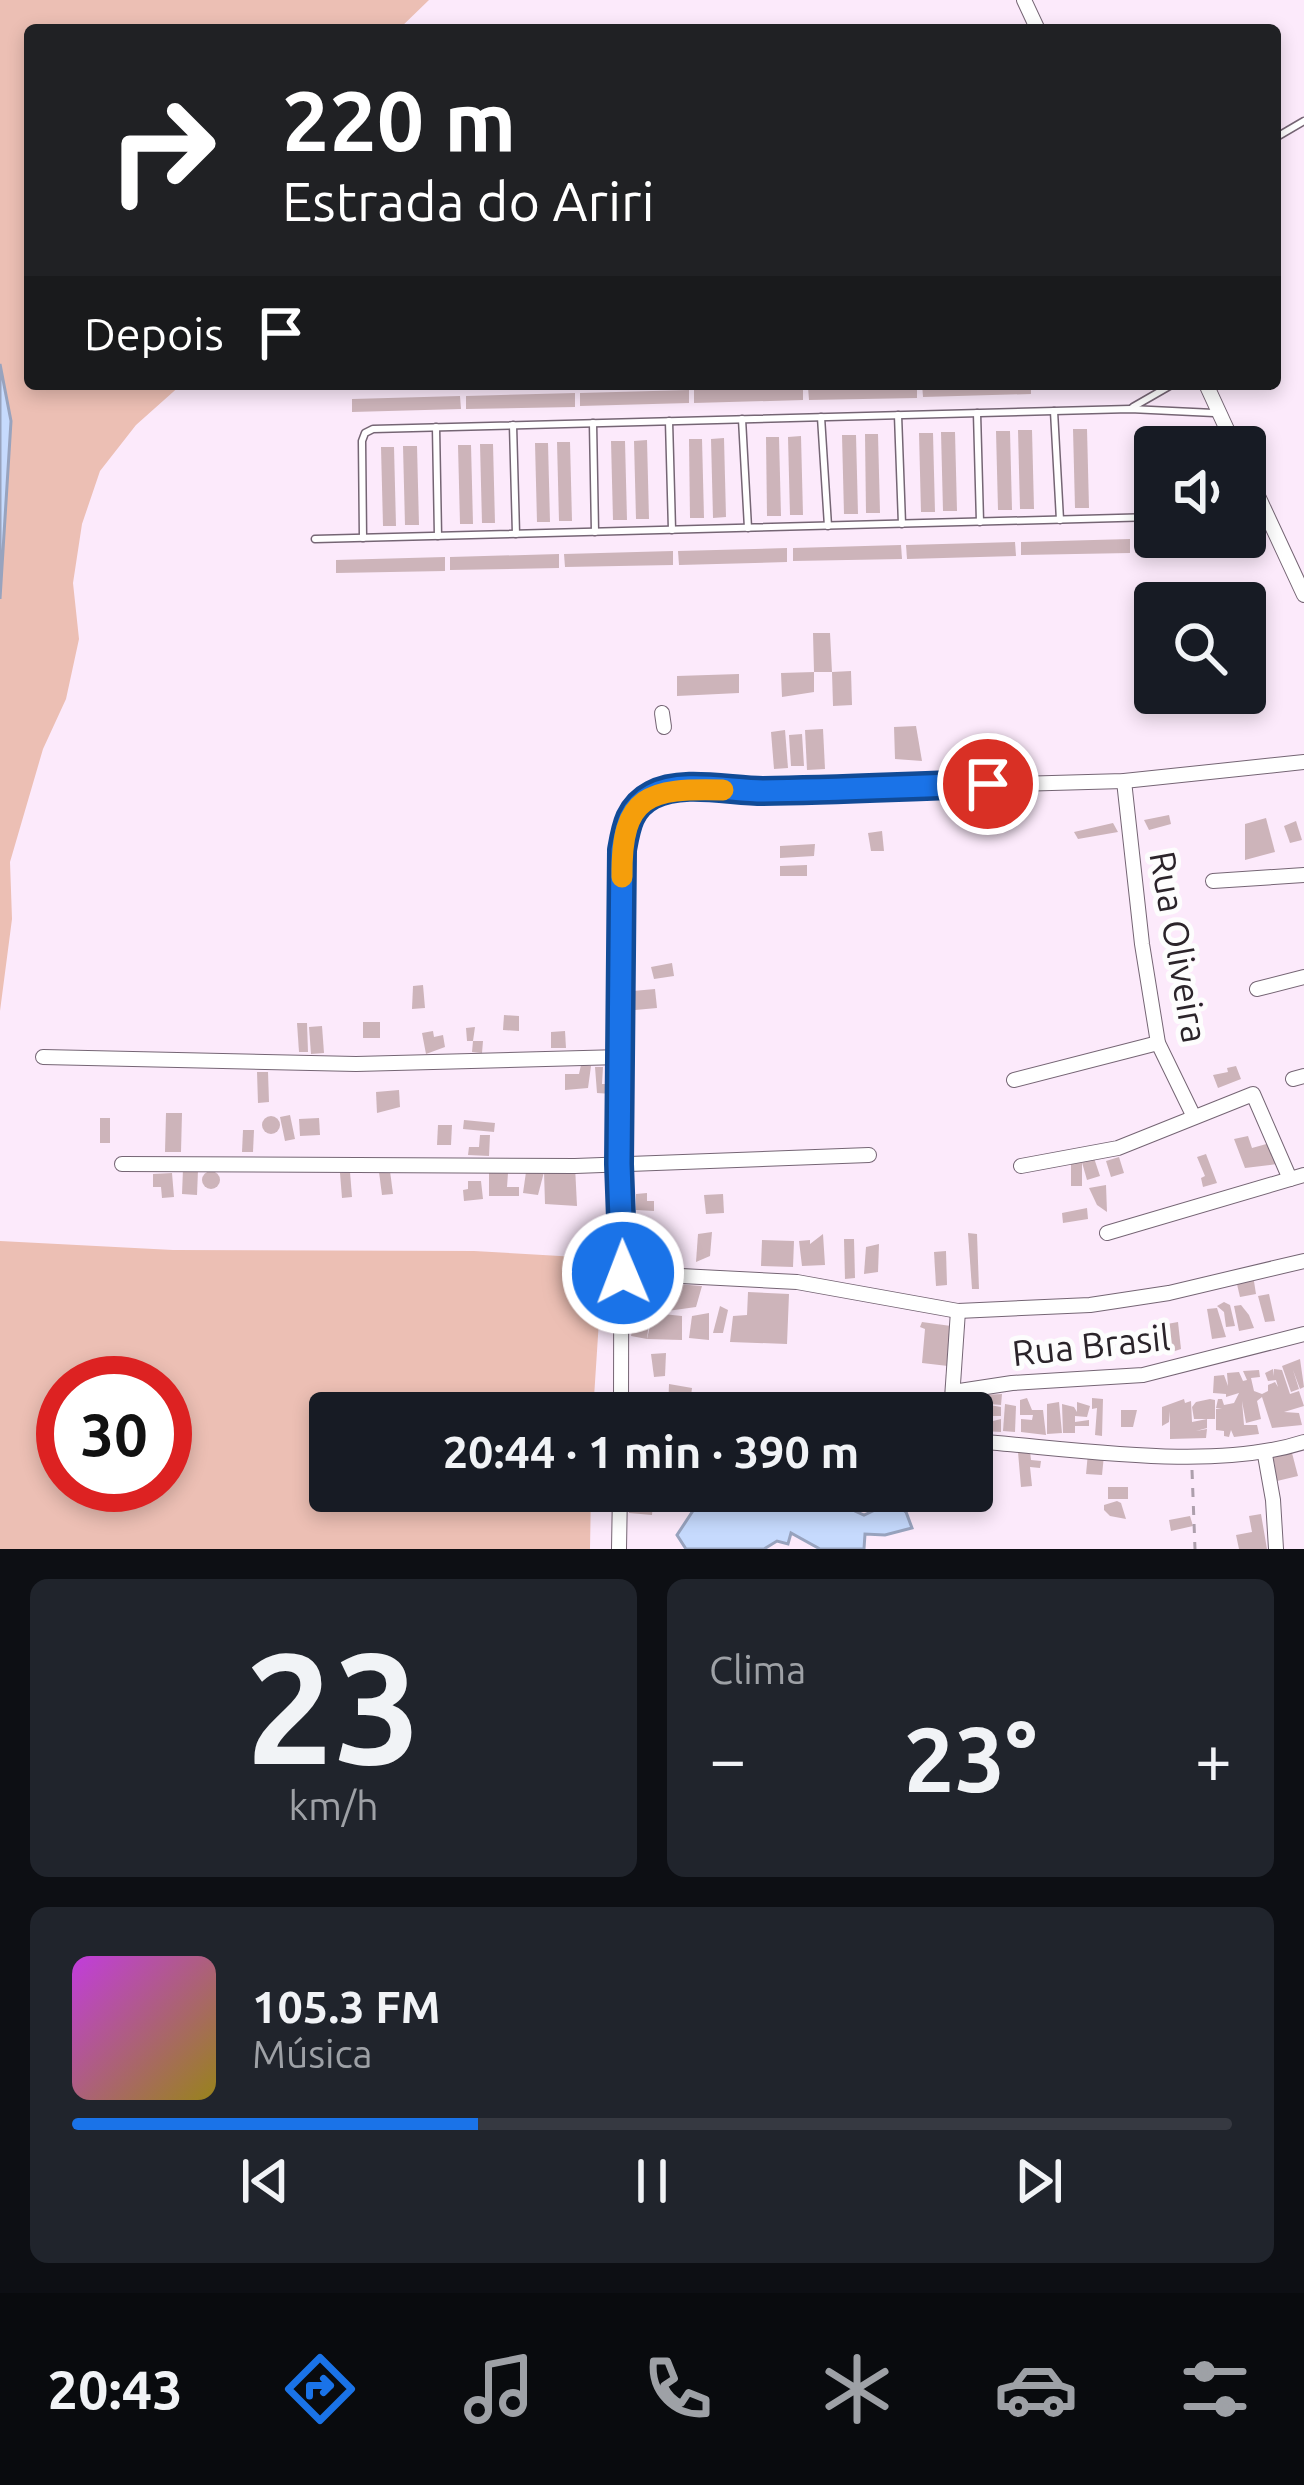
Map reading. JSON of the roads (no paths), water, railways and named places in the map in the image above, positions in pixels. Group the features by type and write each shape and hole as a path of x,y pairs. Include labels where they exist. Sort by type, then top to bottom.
{"street":[{"path":"1209,390 1225,426"},
{"path":"1266,513 1304,595"},
{"path":"621,1392 622,850 631,814 650,796 678,789 1124,781 1304,762"},
{"name":"Rua Oliveira","path":"1124,781 1158,1043 1194,1117"},
{"path":"1213,880 1304,875"},
{"path":"1257,988 1304,976"},
{"path":"1014,1080 1158,1043"},
{"path":"43,1057 356,1064 622,1057"},
{"path":"1021,1166 1118,1148 1253,1094 1297,1177 1107,1232"},
{"path":"122,1164 619,1164 869,1155"},
{"path":"623,1273 797,1282 958,1312 1090,1305 1169,1293 1304,1261"},
{"path":"953,1392 958,1312"},
{"name":"Rua Brasil","path":"953,1392 1012,1383 1143,1375 1304,1334"},
{"path":"993,1442 1192,1456 1265,1455 1304,1442"},
{"path":"1265,1455 1274,1500 1276,1549"},
{"path":"619,1549 620,1512"}],"lane":[{"path":"1130,409 1163,390"},
{"path":"363,538 362,441 373,429 1130,409 1219,413"},
{"path":"1054,411 1060,520"},
{"path":"977,413 980,522"},
{"path":"898,415 902,524"},
{"path":"821,417 828,526"},
{"path":"742,419 748,528"},
{"path":"669,421 672,530"},
{"path":"592,423 595,532"},
{"path":"513,425 517,534"},
{"path":"436,427 438,536"},
{"path":"315,539 1134,518"}],"water":[{"path":"0,364 11,421 0,599"},
{"path":"692,1512 906,1512 912,1528 865,1534 864,1549 820,1549 791,1533 788,1544 777,1541 764,1549 686,1549 677,1535"}]}
